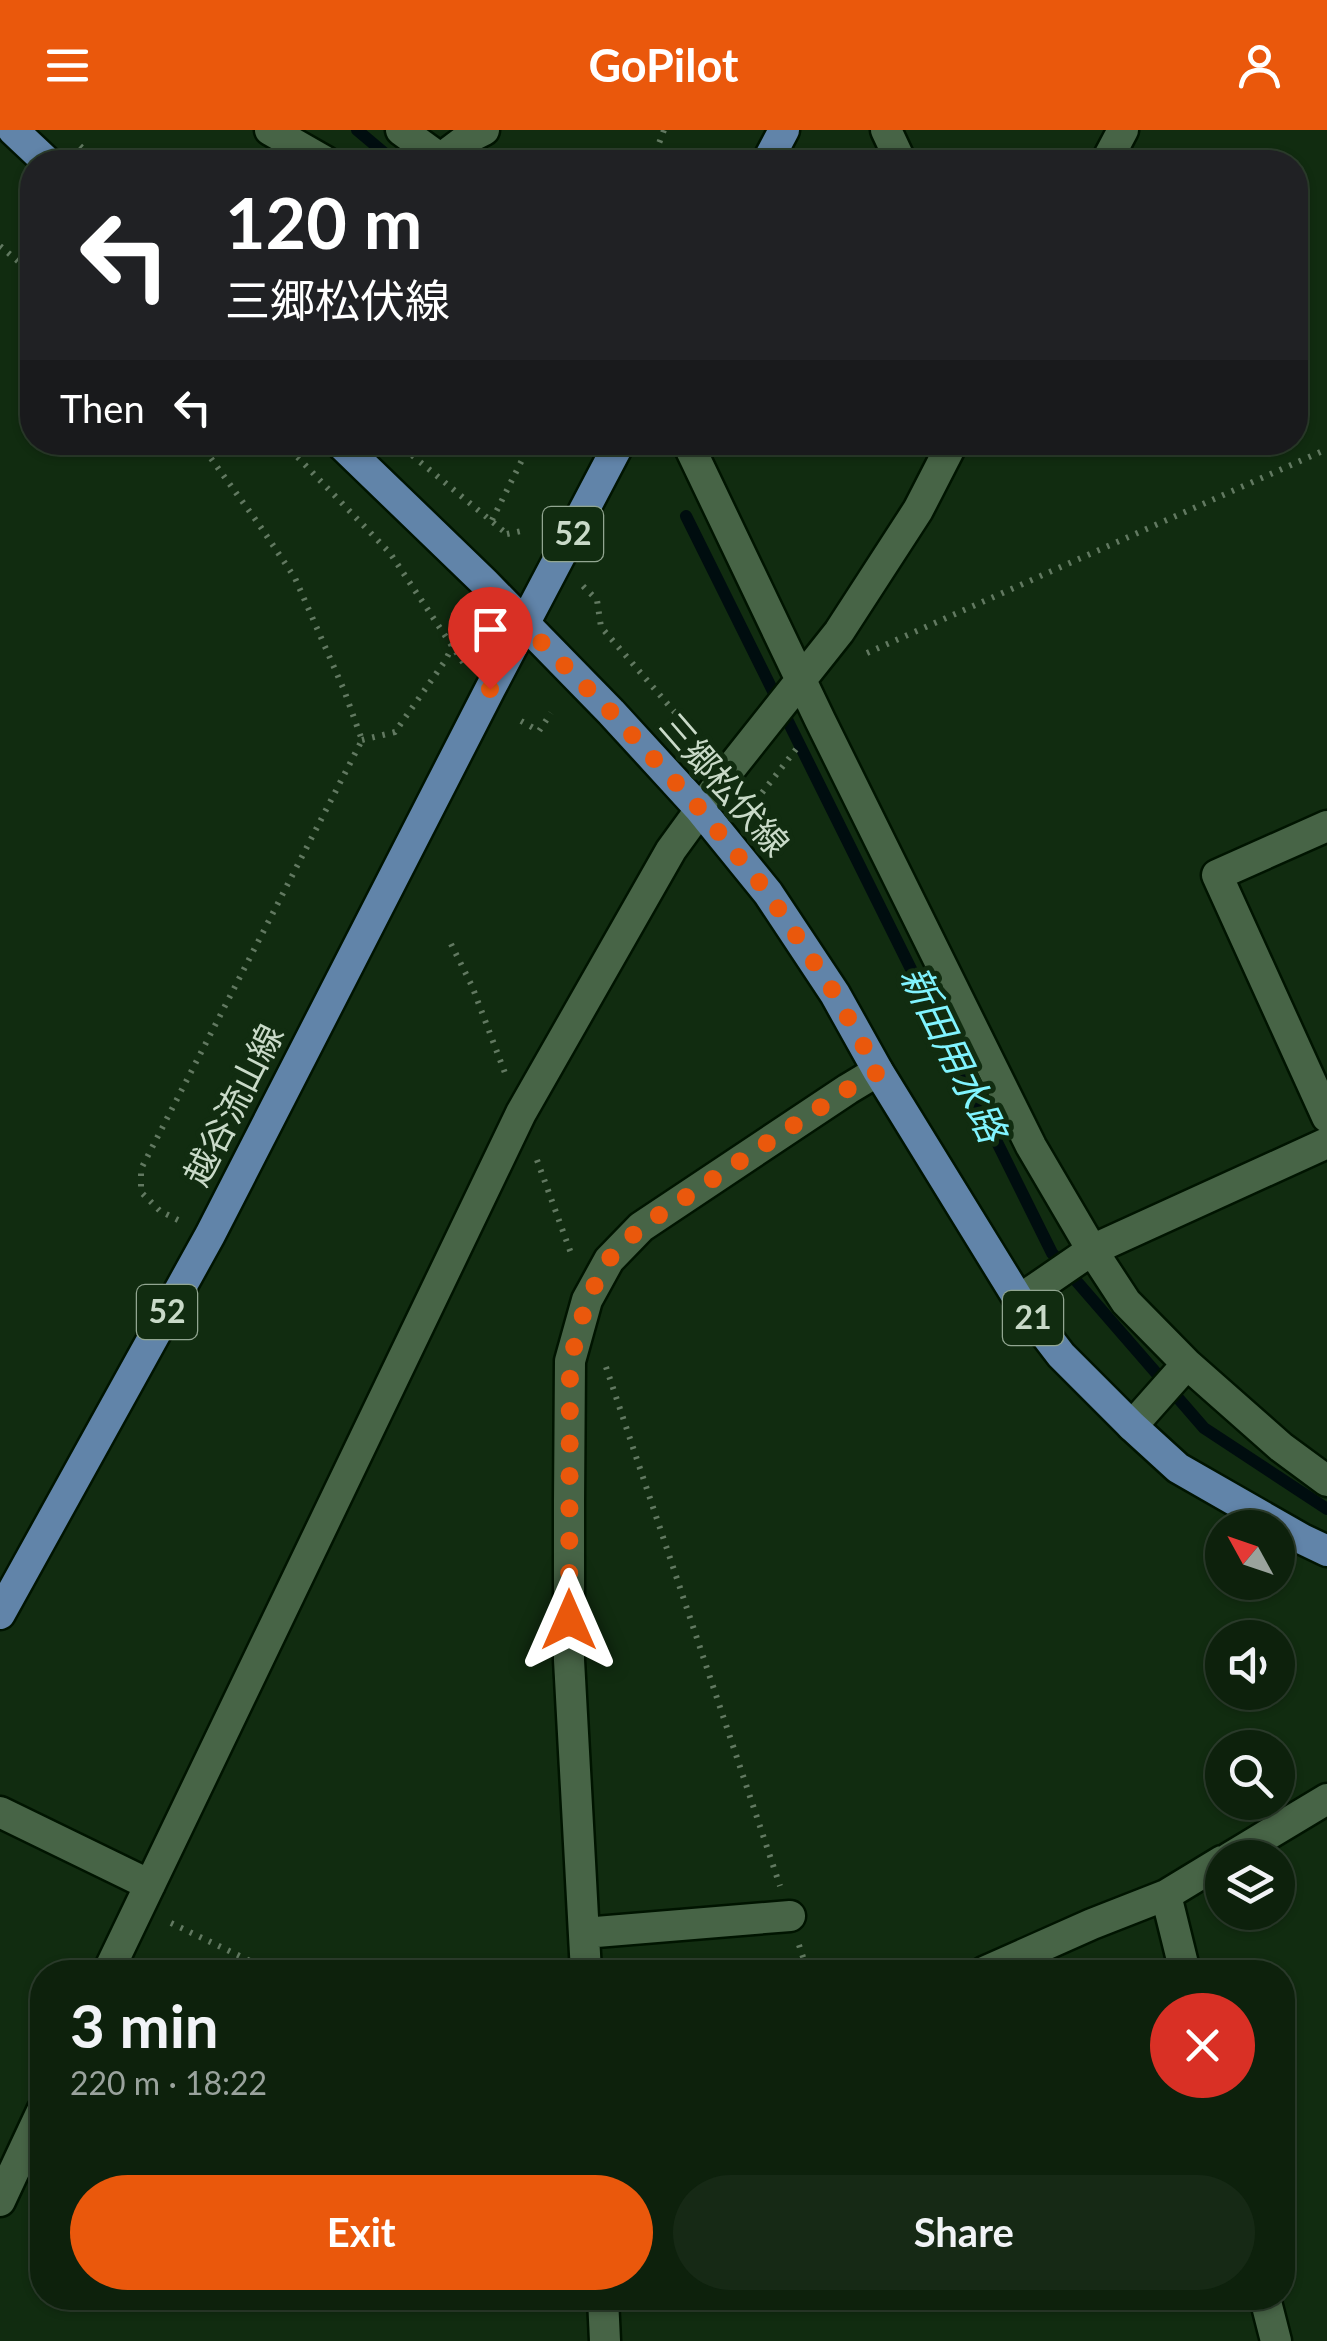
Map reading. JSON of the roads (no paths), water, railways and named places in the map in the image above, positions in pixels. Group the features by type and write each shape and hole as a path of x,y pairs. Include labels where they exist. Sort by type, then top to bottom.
{"main road":[{"path":"13,130 34,150"},
{"name":"三郷松伏線","path":"353,455 611,712 699,808 768,893 835,994 878,1072 1031,1291 1061,1355 1141,1414 1178,1468 1327,1552"},
{"name":"52","path":"524,625 613,455"},
{"name":"越谷流山線","path":"0,1614 210,1235 524,625"}],"street":[{"path":"270,130 305,150"},
{"path":"401,130 426,150"},
{"path":"453,150 484,130"},
{"path":"693,455 1084,1255 1184,1368 1327,1481"},
{"path":"114,1960 521,1113 652,882 699,808 839,632 918,510 946,455"},
{"path":"1327,826 1217,876 1327,1117"},
{"path":"585,1960 569,1660 570,1362 587,1300 608,1260 641,1227 878,1072"},
{"path":"1031,1291 1084,1255 1327,1143"},
{"path":"1141,1414 1184,1368"},
{"path":"1257,1840 1327,1798"},
{"path":"0,1812 144,1897"},
{"path":"1011,1960 1166,1895 1205,1872"},
{"path":"1166,1895 1182,1960"},
{"path":"584,1933 790,1916"},
{"path":"0,2201 30,2137"},
{"path":"604,2310 606,2341"},
{"path":"1268,2310 1276,2341"}],"waterway":[{"name":"新田用水路","path":"357,130 381,150"},
{"name":"新田用水路","path":"686,516 1052,1253 1204,1428 1327,1509"}]}
